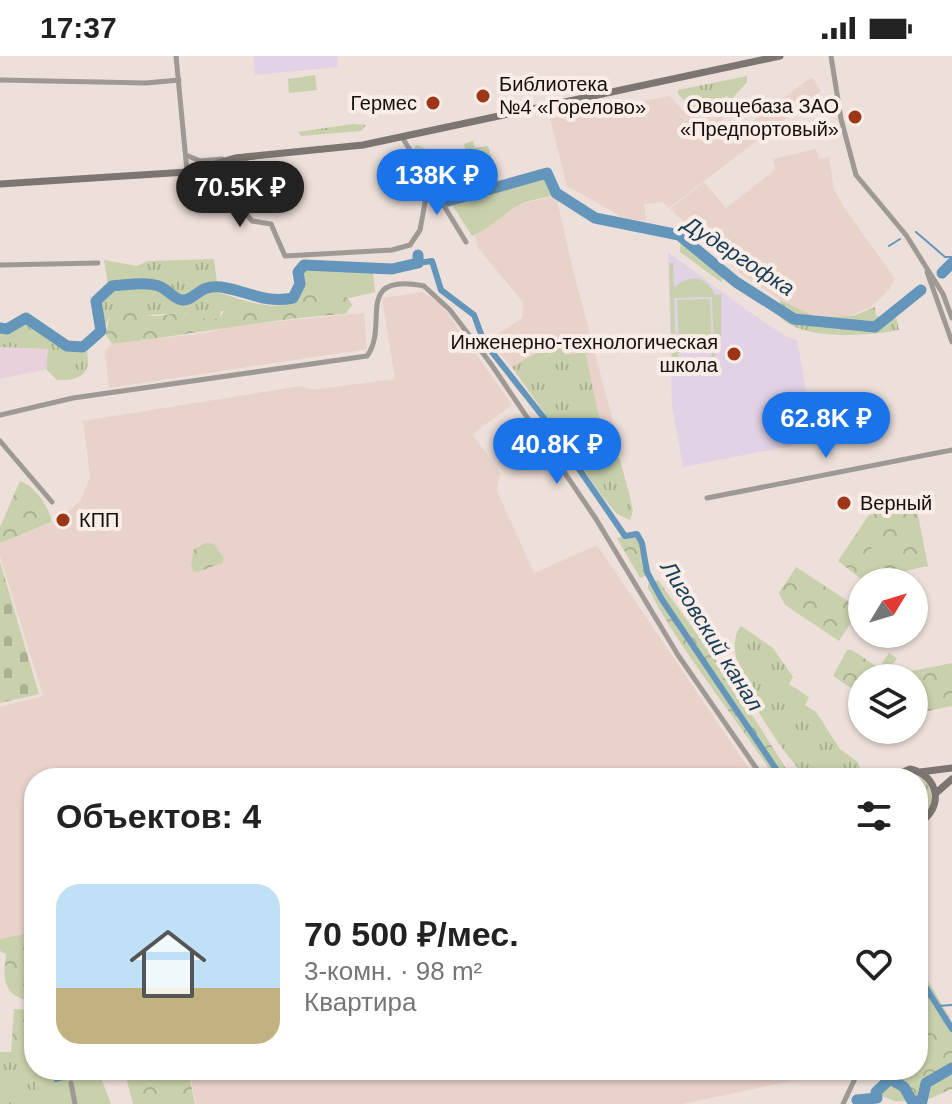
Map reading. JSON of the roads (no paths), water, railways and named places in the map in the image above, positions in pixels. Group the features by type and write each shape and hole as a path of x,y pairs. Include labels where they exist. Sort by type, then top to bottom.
{"street":[{"path":"176,56 187,172"},
{"path":"186,155 200,161 402,137 780,56"},
{"path":"831,56 851,163 865,186 906,235 943,294 952,318"},
{"path":"0,80 146,83 179,80"},
{"path":"402,137 466,242"},
{"path":"246,157 247,215 252,221 271,224 280,251 293,257 392,250 410,245 416,238 429,181"},
{"path":"0,184 187,172 235,158"},
{"path":"0,265 98,263"},
{"path":"927,271 952,342"},
{"path":"0,415 73,398 367,356 375,343 374,308 379,295 394,285 424,286 450,310 491,364 596,519 678,655 756,768"},
{"path":"0,441 52,502"},
{"path":"707,498 952,450"},
{"path":"928,771 952,768"},
{"path":"928,778 936,793 928,816"},
{"path":"936,793 952,779"},
{"path":"843,1104 854,1080"},
{"path":"71,1083 75,1104"}],"waterway":[{"name":"Дудергофка","path":"448,201 547,173 556,193 595,218 679,235 736,282 794,319 875,327 921,290"},
{"path":"916,232 945,257 952,257"},
{"path":"889,246 900,239"},
{"name":"Дудергофка","path":"0,328 7,329 26,318 67,346 83,347 101,331 96,301 112,286 155,285 182,300 214,287 265,298 293,298 300,284 298,272 304,265 392,269 418,263 418,255"},
{"name":"Лиговский канал","path":"418,263 432,261 441,290 474,315 484,342 544,418 625,536 637,534 642,543 647,572 661,598 775,768"},
{"name":"Дудергофка","path":"942,273 952,263"},
{"name":"Лиговский канал","path":"928,991 952,1029"},
{"path":"937,1006 952,1005"},
{"path":"892,1080 904,1087 912,1101 922,1101 926,1083 952,1068"},
{"path":"55,1081 59,1080"},
{"path":"857,1100 877,1098 876,1092 889,1080"}],"place":[{"name":"Библиотека №4 «Горелово»","path":"483,96"},
{"name":"Гермес","path":"433,103"},
{"name":"Овощебаза ЗАО «Предпортовый»","path":"855,117"},
{"name":"Инженерно-технологическая школа","path":"734,354"},
{"name":"Верный","path":"844,503"},
{"name":"КПП","path":"63,520"}]}
